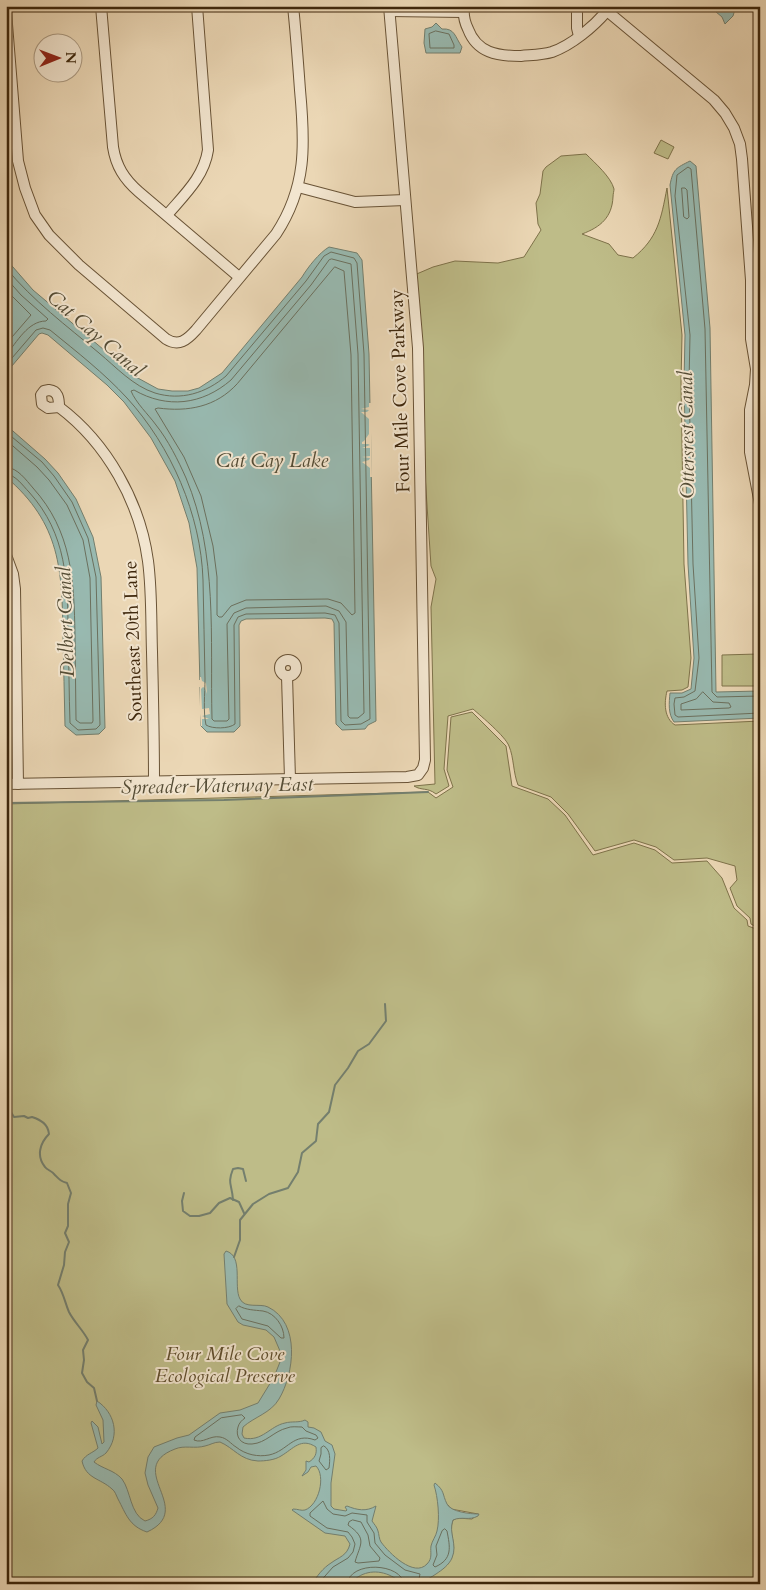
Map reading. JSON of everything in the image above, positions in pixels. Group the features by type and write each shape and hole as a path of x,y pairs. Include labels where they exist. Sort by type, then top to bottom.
{"street":[{"path":"101,6 115,159 119,168 127,181 240,277"},
{"path":"167,215 197,179 205,163 208,150 197,6"},
{"path":"6,12 20,170 28,198 40,223 53,240 82,268 166,339 178,343 192,335 279,229 292,204 298,187 302,164 304,131 293,6"},
{"path":"577,6 579,36"},
{"name":"Four Mile Cove Parkway","path":"290,779 410,777 418,775 422,770 425,760 418,348 389,8 464,9 466,26 472,38 481,48 494,54 523,56 544,54 563,47 579,36 604,9 714,100 725,113 738,140 742,159 751,280 751,339 756,369 750,410 750,452 760,504"},
{"path":"298,187 355,202 405,200"},
{"name":"Southeast 20th Lane","path":"59,407 93,440 116,471 133,505 144,541 150,584 154,782"},
{"path":"6,555 13,574 15,589 18,784"},
{"path":"760,562 760,595"},
{"path":"6,784 290,779 287,676"}],"green space":[{"path":"661,140 674,147 668,159 654,153"},
{"path":"586,154 606,175 614,189 608,216 595,228 582,234 609,244 618,255 633,258 648,243 657,227 667,188 682,335 684,564 691,658 688,687 682,690 667,691 665,700 666,710 671,722 675,725 760,721 760,929 751,924 750,918 737,906 730,888 737,880 735,866 707,858 674,860 656,847 634,840 595,851 568,814 551,797 518,785 511,751 507,742 473,709 448,716 444,769 449,786 436,794 414,786 435,784 431,607 436,579 431,566 412,276 433,267 455,261 498,263 524,257 541,230 538,224 536,203 540,194 543,171 561,156"},
{"path":"758,654 759,686 722,686 722,655"},
{"name":"Four Mile Cove Ecological Preserve","path":"472,712 506,746 512,786 548,799 565,815 593,855 634,843 655,850 672,863 707,861 722,878 734,908 747,920 748,926 756,929 760,934 760,1584 6,1584 6,804 428,792 436,798 453,787 447,770 451,717","holes":["448,1505 451,1509 478,1514 472,1519 457,1518 453,1520 451,1531 454,1545 449,1562"]}],"water":[{"path":"709,6 736,6 733,16 725,24 722,17"},
{"path":"436,23 442,29 450,30 454,34 462,47 460,53 426,53 424,43 425,29 432,27"},
{"name":"Ottersrest Canal","path":"690,161 696,166 710,328 716,692 760,691 760,718 674,722 670,712 670,693 682,693 691,689 694,658 688,564 684,383 685,335 670,185 672,175 676,170 681,165"},
{"name":"Cat Cay Lake","path":"329,247 357,253 362,260 369,354 376,721 365,729 342,730 336,724 334,623 332,619 246,619 241,621 239,625 240,726 234,732 207,732 201,726 197,568 189,523 175,481 151,438 124,402 107,385 48,335 39,334 6,373 6,259 33,290 136,377 158,389 188,391 199,388 222,373 314,260"},
{"name":"Delbert Canal","path":"6,425 58,473 76,499 93,537 101,577 105,728 99,734 76,735 65,726 63,613 59,569 48,531 38,512 6,477"},
{"path":"226,1251 235,1259 238,1293 242,1302 249,1305 268,1307 279,1315 286,1325 292,1350 288,1376 279,1399 272,1408 243,1427 242,1434 244,1438 256,1438 288,1422 305,1420 308,1422 308,1427 321,1432 325,1441 332,1445 335,1454 331,1483 331,1506 334,1509 346,1511 345,1507 347,1506 362,1510 376,1506 372,1521 378,1530 380,1541 402,1562 415,1568 422,1568 430,1560 431,1546 438,1526 435,1483 442,1491 449,1507 461,1512 479,1514 472,1518 453,1520 454,1553 449,1563 433,1576 422,1582 411,1583 402,1582 384,1573 373,1572 363,1574 350,1584 312,1584 325,1567 345,1554 350,1544 345,1536 325,1533 292,1510 305,1510 310,1507 320,1490 320,1476 316,1466 311,1467 302,1476 306,1470 306,1461 309,1462 316,1454 316,1447 311,1444 297,1445 279,1457 261,1461 246,1458 220,1442 201,1447 175,1449 161,1457 156,1467 156,1478 164,1501 165,1512 160,1523 147,1532 132,1523 113,1490 90,1475 84,1467 82,1461 98,1448 92,1421 98,1427 102,1444 104,1442 103,1420 96,1405 97,1401 108,1411 114,1424 114,1432 111,1446 106,1453 94,1462 122,1479 136,1513 145,1521 148,1520 154,1516 158,1508 145,1473 148,1457 154,1447 189,1435 220,1413 240,1410 258,1403 274,1377 280,1362 280,1351 274,1337 266,1330 243,1325 238,1322 227,1304 224,1254"}],"pier":[{"path":"369,403 372,403 373,413 371,428 372,477 370,477 370,468 362,462 370,458 362,457 370,456 370,448 362,448 370,445 362,444 369,434 369,419 361,412 369,410 361,409 369,407"},
{"path":"200,677 206,683 207,694 203,687 201,689 202,709 209,708 210,714 202,716 209,719 202,719 202,726 200,714 198,714 198,708 200,708 200,687 197,687 197,680 200,680"}],"waterway":[{"name":"Spreader Waterway East","path":"6,803 224,800 428,792"},
{"path":"234,1257 240,1240 240,1220 253,1204 269,1194 288,1188 298,1172 302,1153 316,1141 318,1124 329,1112 335,1085 358,1051 369,1044 386,1021 385,1004"},
{"path":"6,1095 10,1104 9,1109 14,1117 32,1117 46,1125 49,1134 41,1145 42,1163 60,1180 67,1183 71,1193 68,1204 68,1226 65,1233 69,1242 58,1285 69,1312 88,1340 83,1350 82,1373 87,1382 94,1388 97,1401"},
{"path":"233,1200 230,1181 233,1169 243,1169 246,1181"},
{"path":"184,1193 182,1201 183,1211 190,1216 210,1213 219,1203 230,1198 239,1202 244,1213"}],"water label":[{"name":"Cat Cay Canal","path":"96,333"}]}
